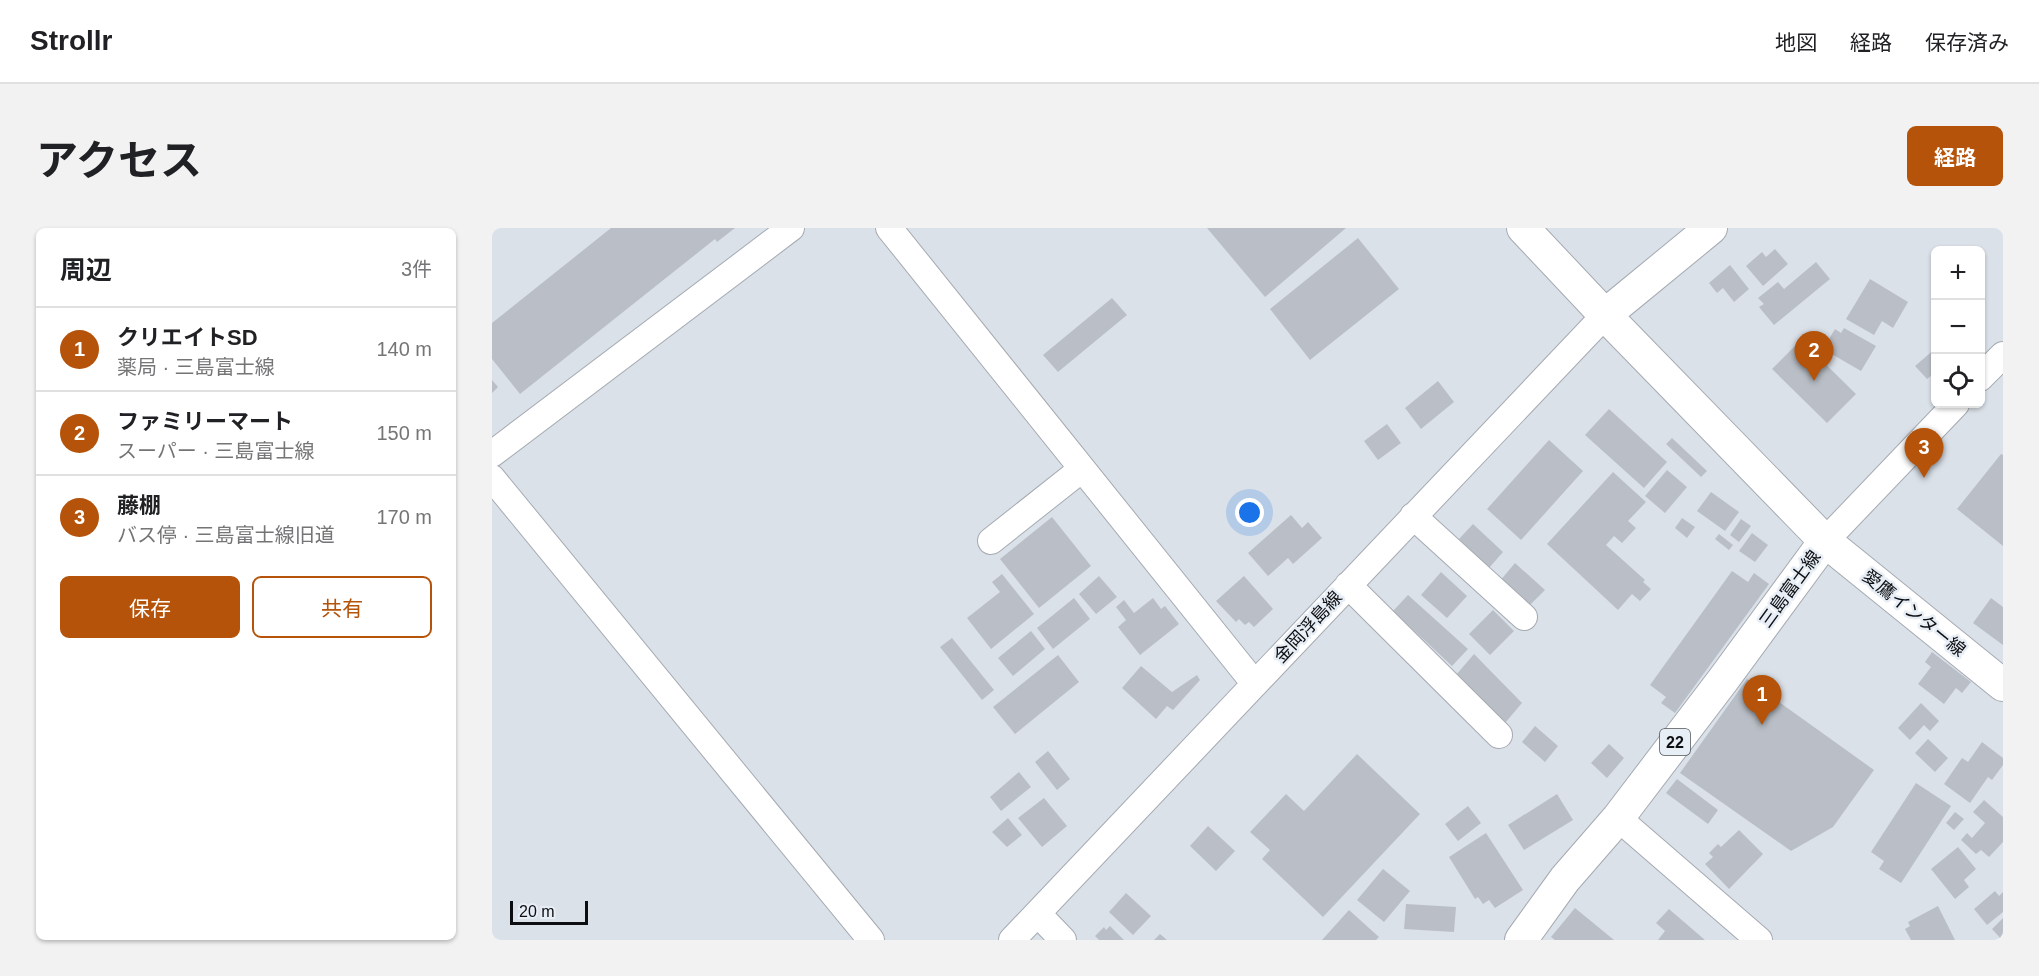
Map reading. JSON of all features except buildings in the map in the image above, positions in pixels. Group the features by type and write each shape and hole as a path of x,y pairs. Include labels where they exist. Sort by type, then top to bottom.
{"main road":[{"path":"1523,228 1605,315 1711,228"},
{"name":"三島富士線","path":"1521,940 1565,879 1618,818 1826,541 1605,315"},
{"name":"愛鷹インター線","path":"1826,541 2003,685"}],"street":[{"path":"492,454 790,228"},
{"path":"890,228 1255,684"},
{"name":"金岡浮島線","path":"1012,940 1605,315"},
{"path":"1985,373 2003,355"},
{"path":"1826,541 1952,408"},
{"path":"991,541 1082,469"},
{"path":"492,478 872,940"},
{"path":"1413,516 1524,617"},
{"path":"1348,585 1499,735"},
{"path":"1618,818 1759,940"},
{"path":"1038,914 1063,940"}],"place":[{"name":"ファミリーマート","path":"1814,381"},
{"name":"藤棚","path":"1924,478"},
{"name":"クリエイトSD","path":"1762,725"}]}
